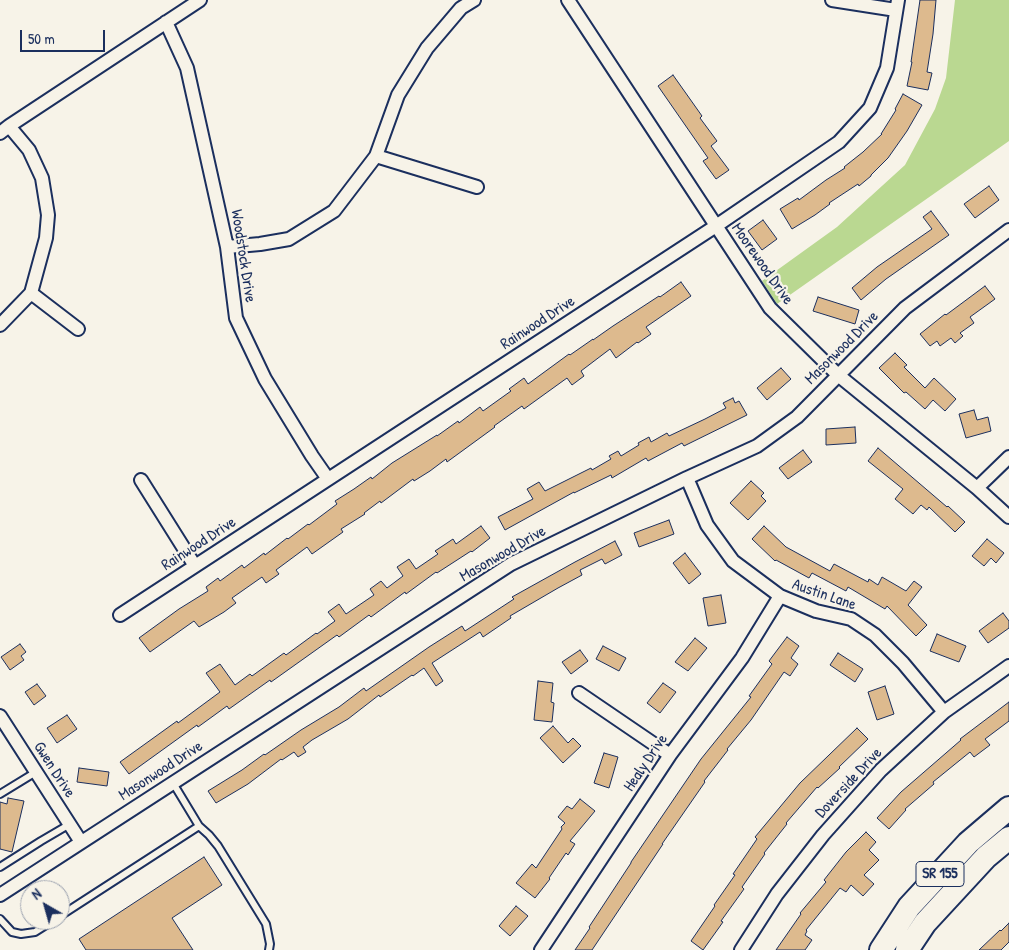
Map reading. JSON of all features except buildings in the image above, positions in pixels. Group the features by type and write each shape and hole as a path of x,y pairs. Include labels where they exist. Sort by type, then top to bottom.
{"highway":[{"name":"SR 155","path":"882,950 909,907 968,843 1009,808"},
{"name":"SR 155","path":"907,950 925,923 986,857 1009,838"}],"street":[{"path":"0,325 31,294 46,238 48,215 42,178 29,150 4,129 200,0"},
{"path":"227,247 289,239 334,211 376,156 398,95 427,48 462,8 474,0"},
{"name":"Moorewood Drive","path":"568,0 770,308 838,375 977,488 1009,517"},
{"path":"832,0 897,5"},
{"name":"Rainwood Drive","path":"120,615 716,226 839,142 870,108 887,68 897,5"},
{"name":"Woodstock Drive","path":"166,22 187,68 227,247 236,318 265,379 328,479"},
{"path":"376,156 477,187"},
{"name":"Masonwood Drive","path":"0,895 511,564 686,478 757,446 797,417 905,308 1009,230"},
{"path":"31,294 78,329"},
{"path":"977,488 1009,457"},
{"name":"Austin Lane","path":"686,478 707,525 733,560 780,596 816,611 851,619 875,635 944,712"},
{"path":"141,480 195,566"},
{"name":"Healy Drive","path":"541,950 670,755 742,658 780,596"},
{"name":"Doverside Drive","path":"741,950 777,894 823,835 881,770 944,712 1009,666"},
{"path":"579,692 670,755"},
{"name":"Gwen Drive","path":"0,716 81,842"}],"lane":[{"path":"0,794 36,772"},
{"path":"173,783 199,826 218,846 266,924 270,944 269,950"},
{"path":"0,867 70,824"},
{"path":"70,910 199,826"},
{"path":"0,919 12,932 21,934 38,930"}],"green space":[{"path":"955,0 1009,0 1009,141 777,304 762,281 837,227 905,165 935,109 946,78"}]}
